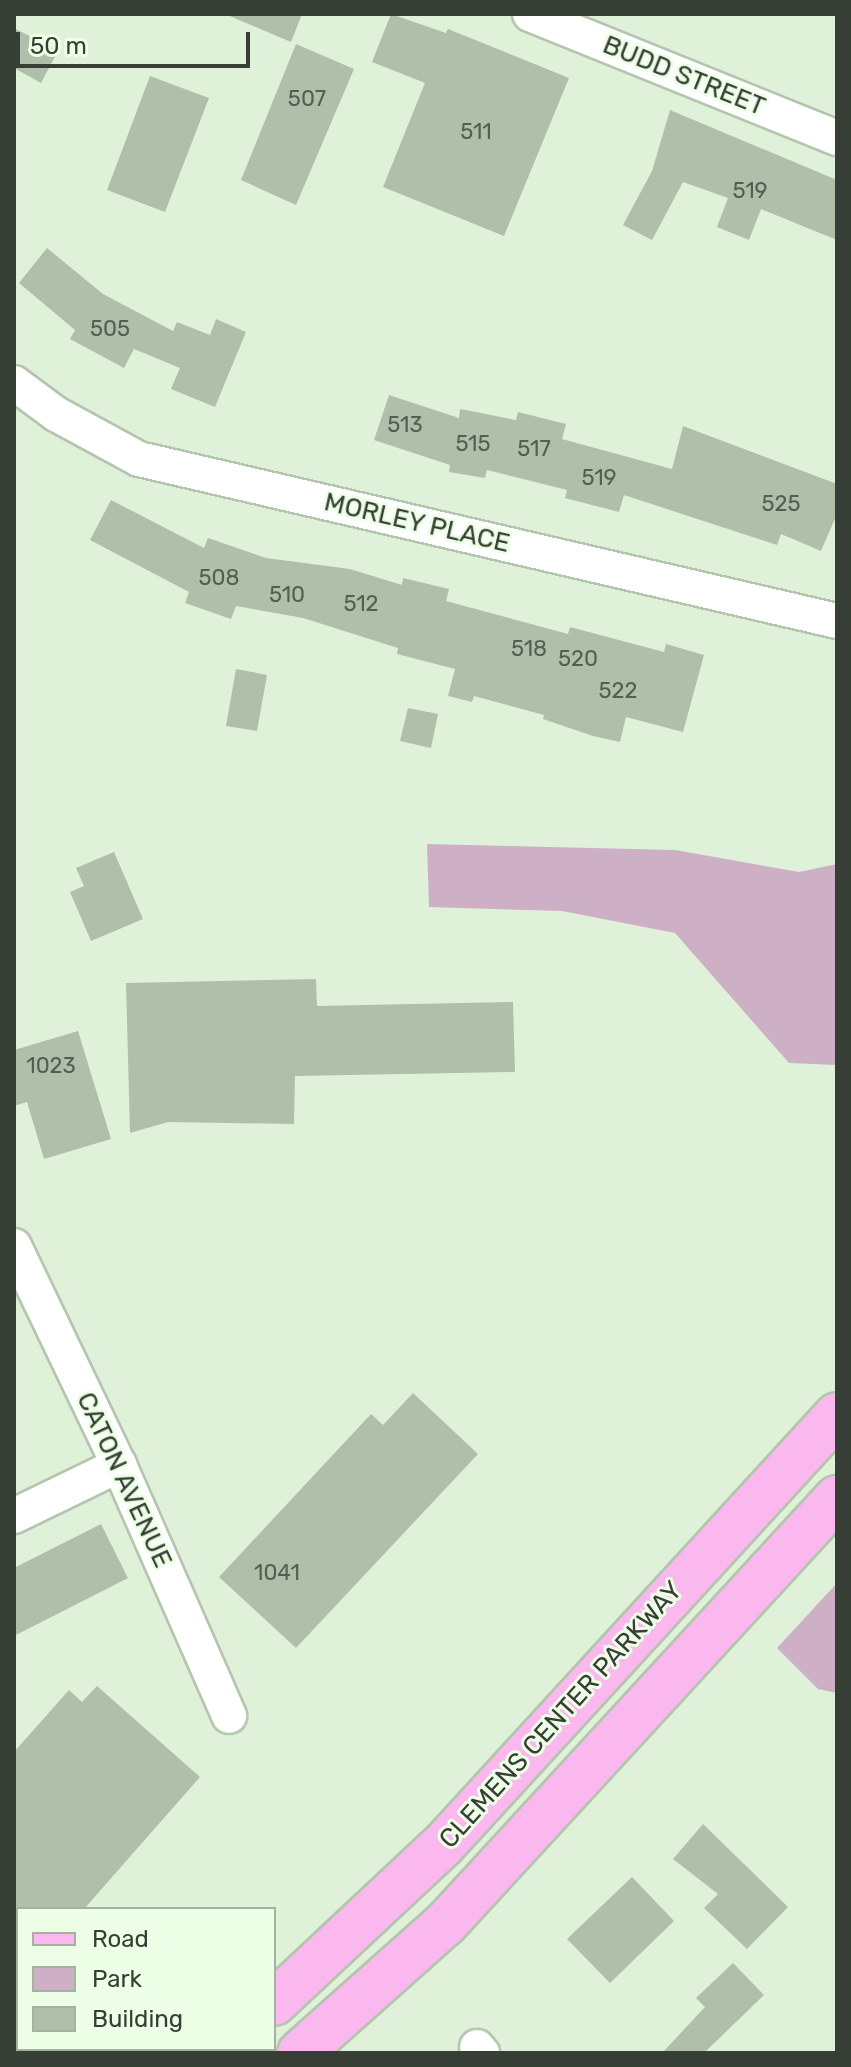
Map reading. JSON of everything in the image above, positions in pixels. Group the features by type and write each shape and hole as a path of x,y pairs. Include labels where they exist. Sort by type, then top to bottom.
{"main road":[{"name":"CLEMENS CENTER PARKWAY","path":"276,2001 443,1845 837,1415"},
{"name":"CLEMENS CENTER PARKWAY","path":"300,2053 445,1924 837,1498"}],"street":[{"name":"BUDD STREET","path":"530,14 837,138"},
{"name":"MORLEY PLACE","path":"14,383 56,414 139,459 837,621"},
{"name":"CATON AVENUE","path":"14,1246 119,1465 229,1716"},
{"path":"14,1516 119,1465"}],"green space":[{"path":"427,844 675,850 799,872 837,864 837,1065 789,1063 675,933 562,911 429,907"},
{"path":"837,1583 837,1693 818,1689 777,1648"}],"building":[{"path":"225,14 302,14 291,42"},
{"path":"391,14 446,33 448,29 569,78 504,236 383,187 425,83 372,62"},
{"path":"14,28 58,51 41,83 14,68"},
{"path":"296,44 354,69 296,205 241,180"},
{"path":"150,76 209,98 165,212 107,190"},
{"path":"670,110 837,180 837,240 761,209 749,240 717,227 728,198 683,182 652,240 623,225 652,171"},
{"path":"47,248 103,294 173,331 177,322 210,335 216,319 246,332 215,407 171,389 180,368 134,349 124,368 70,339 75,330 19,283"},
{"path":"389,395 459,418 460,409 516,420 518,412 566,424 562,439 672,469 683,426 837,484 837,514 821,551 781,534 777,545 624,495 619,512 565,498 567,490 487,470 485,478 449,472 450,465 374,440"},
{"path":"111,500 204,548 208,538 266,558 350,569 402,585 403,578 449,589 446,601 568,634 570,627 664,652 666,644 704,655 683,732 626,717 620,742 593,736 543,719 544,715 474,696 472,702 448,696 455,669 397,654 398,648 303,618 236,606 231,619 185,603 189,592 90,540"},
{"path":"236,669 267,675 257,731 226,726"},
{"path":"408,708 438,714 431,748 400,741"},
{"path":"114,852 143,919 91,941 70,892 84,886 76,868"},
{"path":"316,979 317,1006 513,1002 515,1072 295,1076 294,1124 168,1122 130,1133 126,983"},
{"path":"78,1031 111,1139 44,1159 27,1102 14,1106 14,1050"},
{"path":"413,1393 478,1454 296,1648 219,1577 371,1414 383,1425"},
{"path":"101,1524 128,1578 14,1636 14,1568"},
{"path":"97,1686 200,1777 86,1907 14,1909 14,1752 69,1690 82,1702"},
{"path":"703,1824 788,1907 747,1949 704,1908 718,1894 673,1859"},
{"path":"632,1877 674,1921 610,1983 567,1939"},
{"path":"733,1963 764,1995 704,2053 662,2053 705,2007 696,1998"}]}
